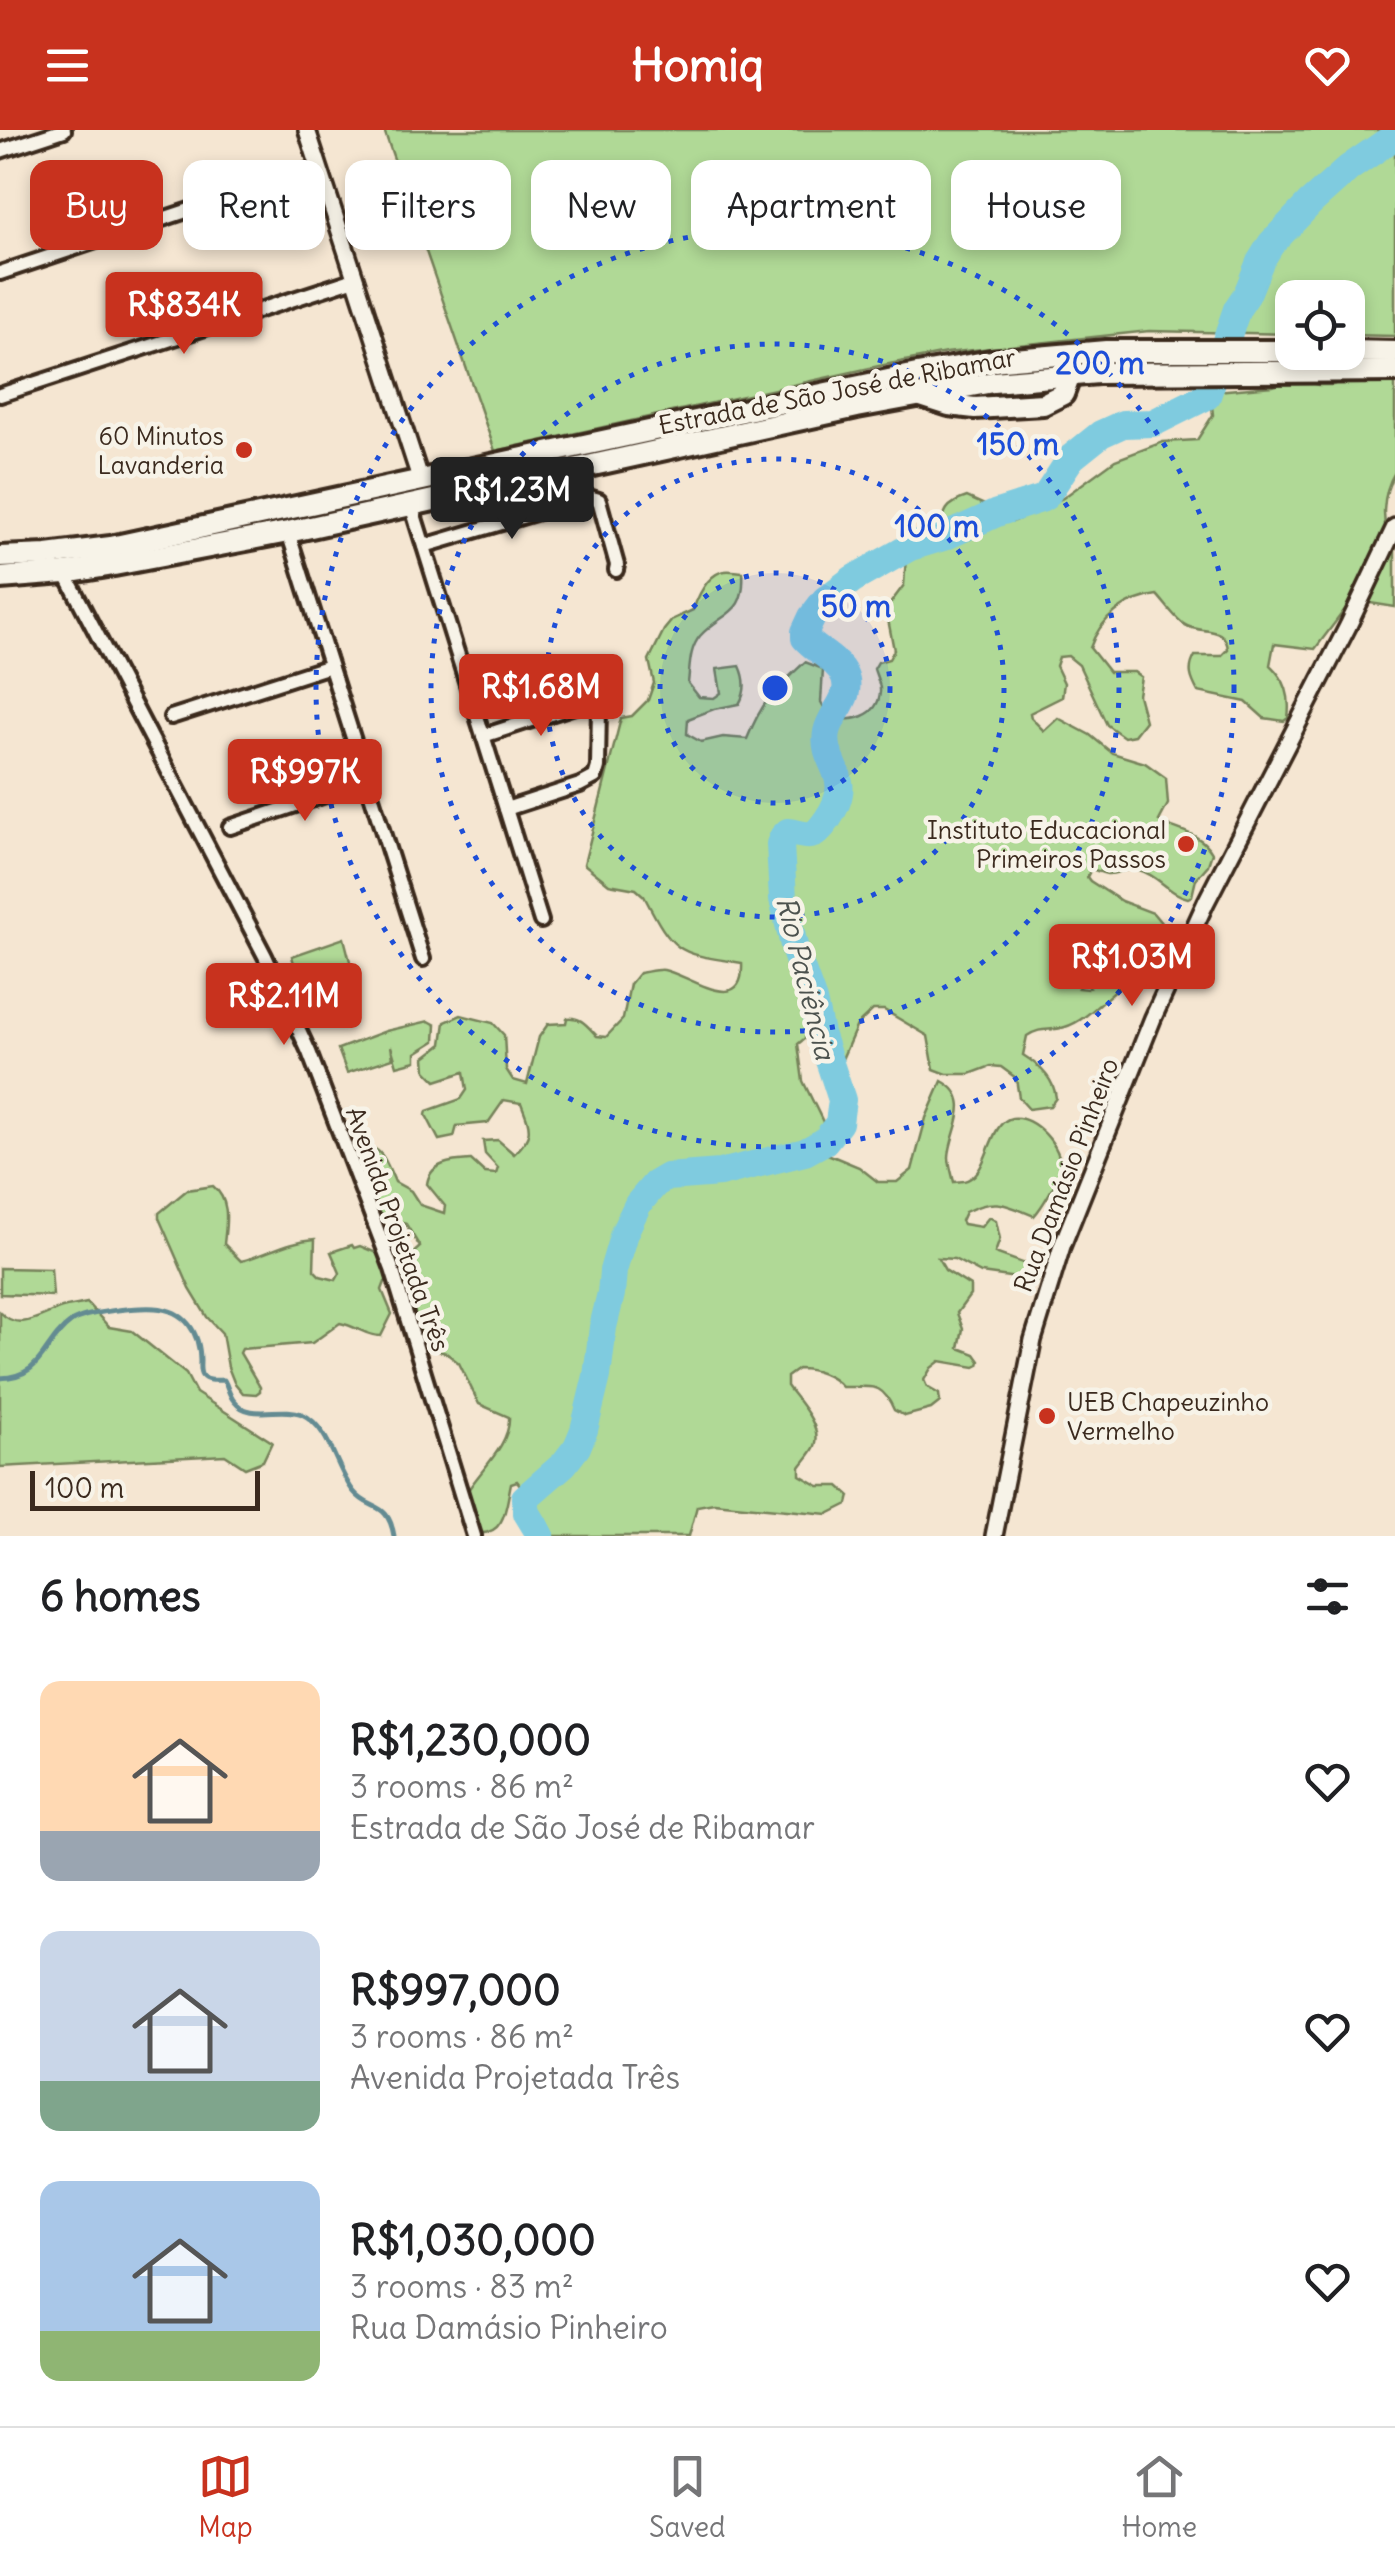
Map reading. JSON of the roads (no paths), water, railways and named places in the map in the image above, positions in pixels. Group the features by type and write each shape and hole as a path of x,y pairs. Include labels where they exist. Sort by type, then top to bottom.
{"main road":[{"path":"1365,352 1395,352"},
{"name":"Estrada de São José de Ribamar","path":"1242,361 1275,354"},
{"name":"Estrada de São José de Ribamar","path":"0,558 47,556 110,546 990,361 1066,365 1242,361 1395,372"},
{"name":"Estrada de São José de Ribamar","path":"0,578 65,573 288,532 919,395 962,408 1042,404 1063,394 1066,365"}],"street":[{"path":"0,151 64,130"},
{"path":"307,130 317,160"},
{"path":"325,185 420,481"},
{"path":"0,273 183,212"},
{"path":"0,395 356,279"},
{"path":"424,546 595,497 600,500 616,570"},
{"path":"410,505 541,921"},
{"name":"Rua Damásio Pinheiro","path":"994,1536 1042,1305 1062,1246 1153,1018 1206,902 1395,527"},
{"path":"288,532 423,959"},
{"name":"Avenida Projetada Três","path":"65,573 265,956 309,1052 392,1268 474,1536"},
{"path":"171,717 330,666"},
{"path":"483,736 587,702 599,706 595,778 506,809"},
{"path":"230,827 367,781"}],"waterway":[{"name":"Rio Paciência","path":"541,1536 527,1513 525,1498 564,1464 584,1430 597,1376 613,1271 638,1204 655,1184 667,1177 720,1173 805,1152 825,1141 839,1123 842,1100 796,954 783,899 780,844 788,832 811,835 818,831 836,805 839,792 827,732 844,697 846,683 836,664 805,638 812,617 825,600 853,579 910,547 1046,496 1071,458 1101,434 1123,424 1153,423 1207,396 1237,309 1271,244 1349,168 1395,136"},
{"path":"0,1378 26,1372 61,1331 78,1318 136,1308 175,1313 194,1332 202,1376 224,1380 234,1401 248,1411 294,1412 312,1420 354,1492 383,1512 394,1536"}],"place":[{"name":"60 Minutos Lavanderia","path":"244,450"},
{"name":"Instituto Educacional Primeiros Passos","path":"1186,844"},
{"name":"UEB Chapeuzinho Vermelho","path":"1047,1416"}]}
